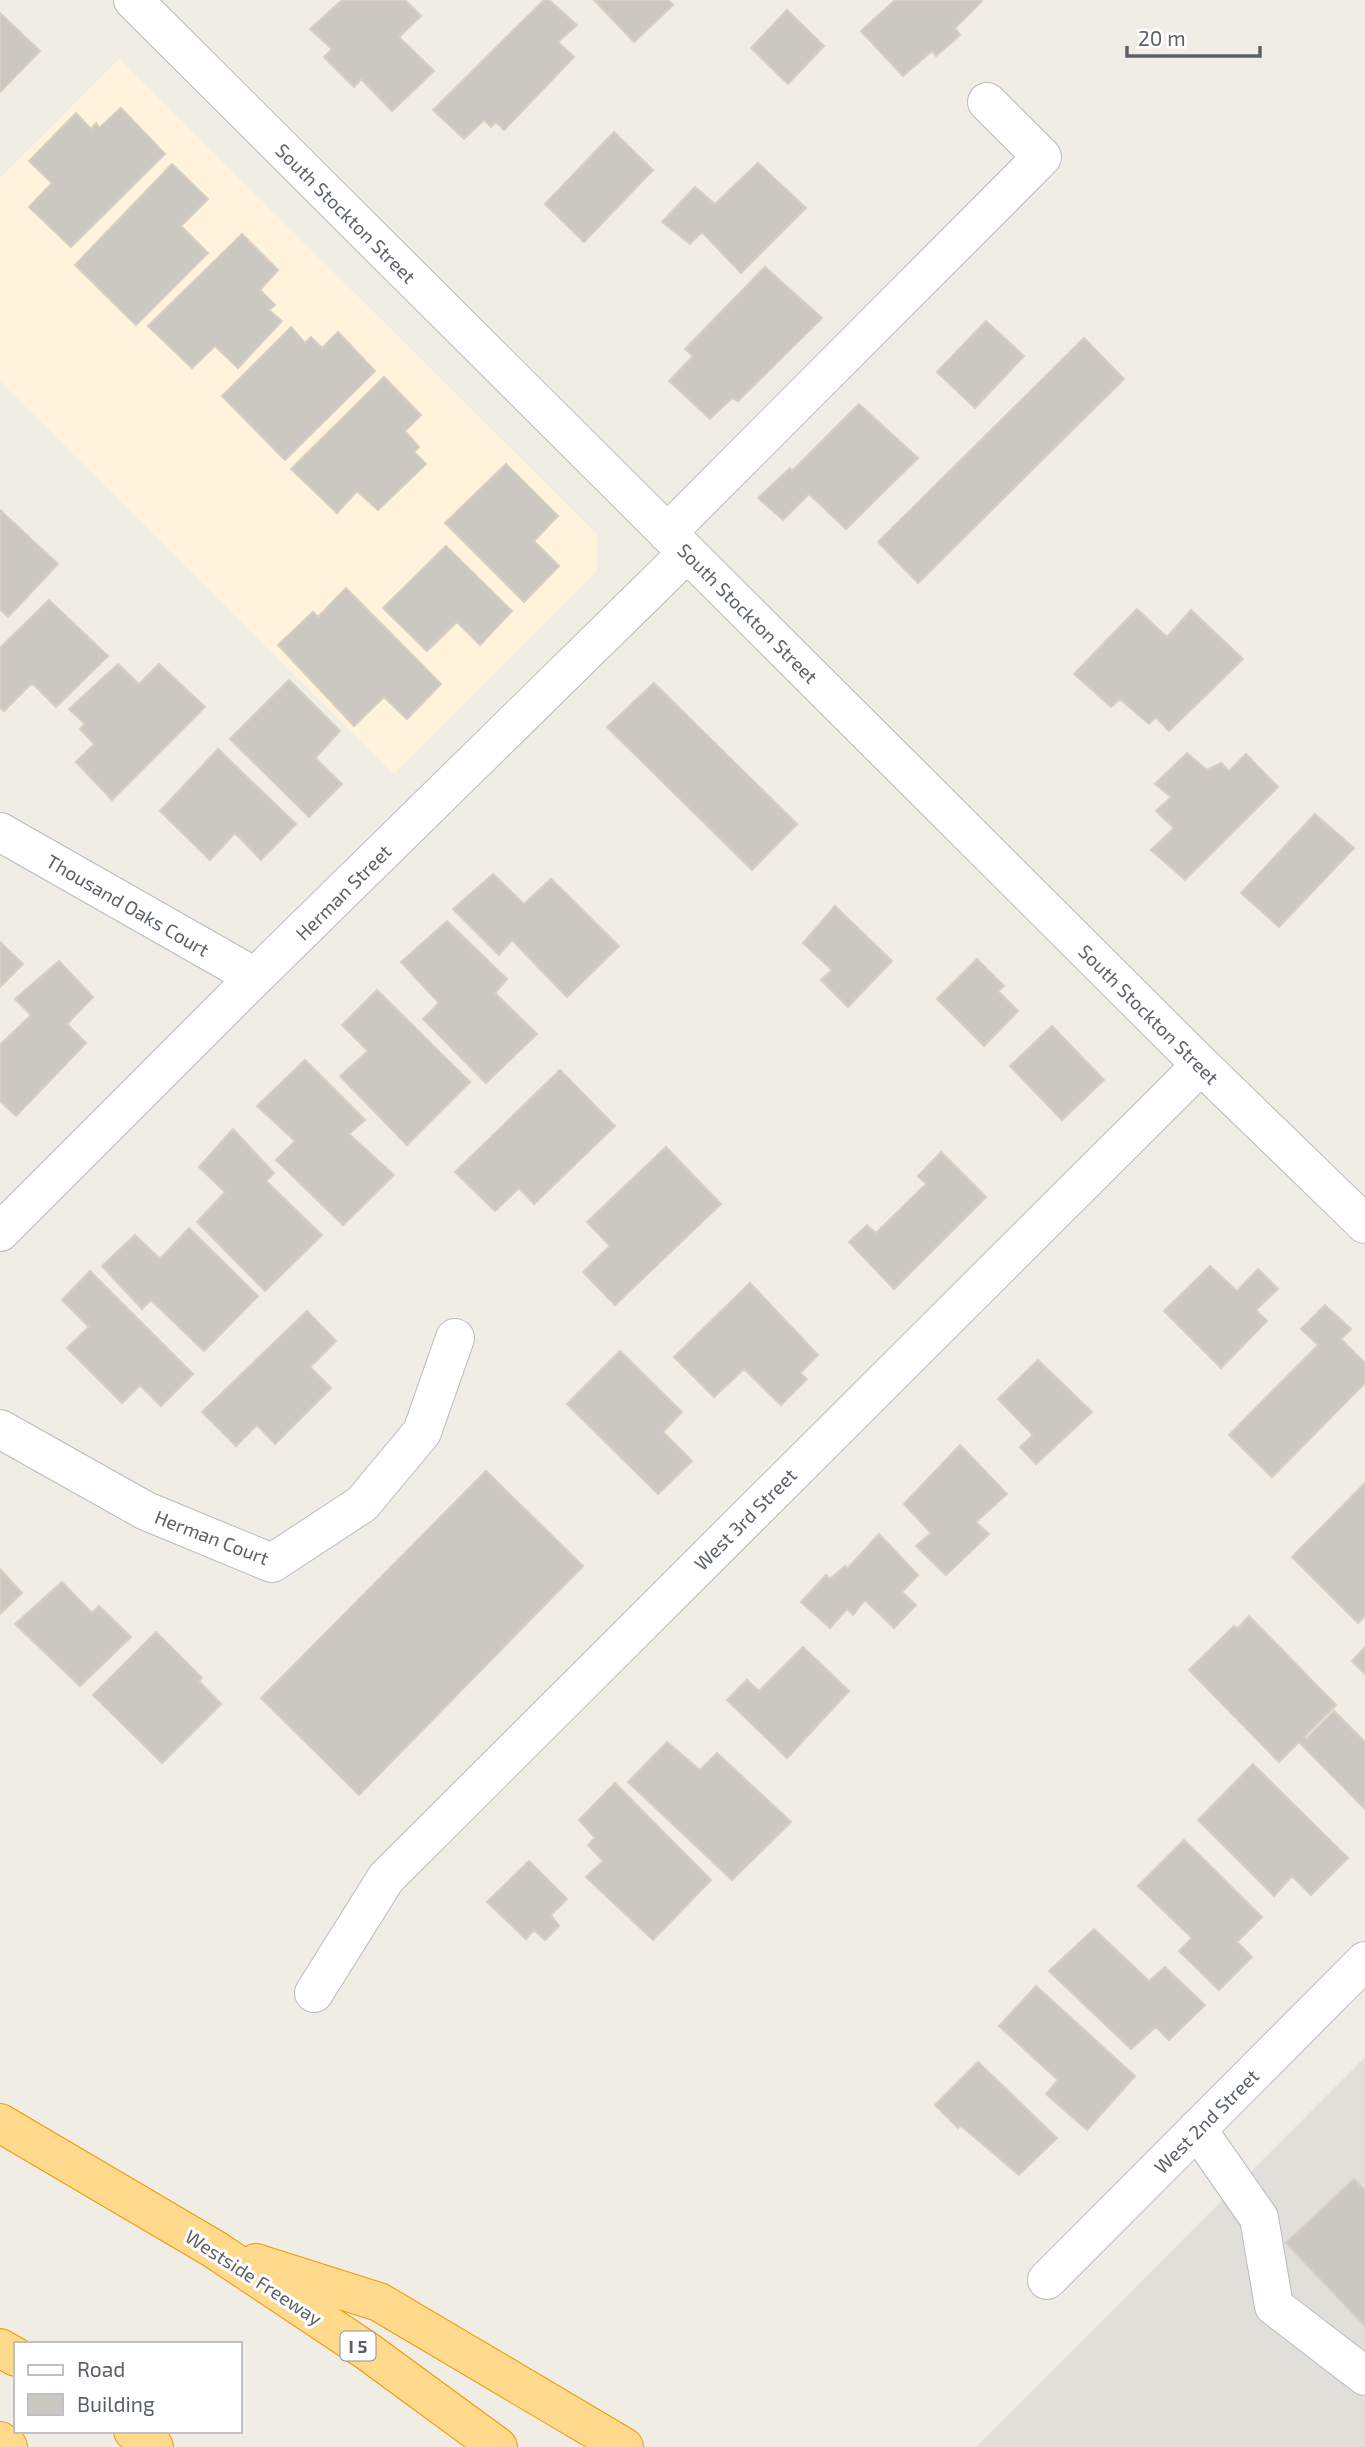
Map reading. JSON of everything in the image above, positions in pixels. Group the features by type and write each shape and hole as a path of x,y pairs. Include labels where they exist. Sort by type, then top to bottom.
{"highway":[{"name":"Westside Freeway","path":"0,2123 214,2249 367,2351 498,2447"},
{"path":"214,2249 379,2302 624,2447"},
{"path":"136,2433 154,2447"},
{"path":"0,2441 8,2447"}],"street":[{"name":"South Stockton Street","path":"133,0 1200,1065 1365,1224"},
{"name":"Herman Street","path":"0,1232 255,977 677,543 1042,157 987,102"},
{"name":"Thousand Oaks Court","path":"0,832 255,977"},
{"name":"West 3rd Street","path":"314,1993 387,1878 1200,1065"},
{"name":"Herman Court","path":"0,1430 146,1511 272,1563 362,1504 422,1432 455,1338"},
{"name":"West 2nd Street","path":"1046,2280 1365,1961"},
{"path":"1197,2129 1259,2218 1275,2306 1365,2376"}],"shaded area":[{"path":"119,59 597,534 597,571 394,774 0,381 0,178"},
{"path":"1365,2057 1365,2447 976,2447"}],"building":[{"path":"342,0 405,0 421,16 399,37 434,71 392,111 361,79 354,87 324,57 332,49 310,29"},
{"path":"544,0 549,0 577,25 558,42 574,57 504,130 496,122 491,127 484,120 464,139 433,110"},
{"path":"594,0 668,0 673,5 634,42"},
{"path":"895,0 982,1 955,28 960,35 936,56 932,51 903,76 861,31"},
{"path":"787,10 824,46 788,84 751,48"},
{"path":"0,13 40,51 0,92"},
{"path":"121,108 165,154 71,247 29,207 52,183 29,161 76,113 91,129 96,123 99,128"},
{"path":"614,132 653,170 584,242 545,204"},
{"path":"758,163 806,208 741,273 702,232 690,244 662,222 695,187 715,204"},
{"path":"172,164 208,199 181,226 208,253 136,325 75,265"},
{"path":"242,234 278,270 260,290 275,305 269,310 282,321 238,368 215,346 192,368 148,326"},
{"path":"765,267 822,318 738,401 732,398 710,419 669,381 693,356 685,349"},
{"path":"986,321 1024,356 975,408 937,372"},
{"path":"291,327 305,343 311,337 322,348 338,332 375,371 285,460 222,396"},
{"path":"1084,338 1124,379 918,583 878,542"},
{"path":"384,377 421,415 405,431 419,447 414,452 426,464 378,510 357,491 337,513 291,469"},
{"path":"859,404 918,458 846,529 809,494 783,520 758,498 790,468 792,471"},
{"path":"506,464 558,516 534,541 559,566 524,602 445,523"},
{"path":"0,510 58,564 8,617 0,609"},
{"path":"446,546 512,611 480,645 457,622 427,651 383,608"},
{"path":"346,588 441,684 407,719 384,697 354,726 278,645 313,612 318,617"},
{"path":"49,600 108,656 56,707 32,683 4,711 0,707 0,648"},
{"path":"1137,609 1167,637 1191,610 1243,659 1169,731 1156,717 1149,724 1120,699 1111,707 1074,674"},
{"path":"118,664 139,684 159,664 205,707 112,800 76,762 94,744 80,729 85,724 69,709"},
{"path":"289,680 340,731 315,758 342,784 309,817 230,739"},
{"path":"654,683 797,824 752,870 607,727"},
{"path":"218,749 296,824 261,860 235,833 210,860 160,811"},
{"path":"1187,753 1207,770 1221,763 1229,771 1246,754 1278,787 1185,880 1151,850 1174,828 1156,811 1171,797 1155,784"},
{"path":"1315,814 1354,848 1279,927 1241,893"},
{"path":"493,874 524,904 551,879 619,946 567,997 512,940 499,955 453,909"},
{"path":"835,906 892,961 848,1007 821,980 832,970 803,943"},
{"path":"447,921 507,979 495,993 537,1034 486,1083 423,1019 439,1003 401,962"},
{"path":"0,942 23,964 0,987"},
{"path":"977,959 1004,986 998,991 1018,1011 984,1046 937,999"},
{"path":"59,961 93,997 67,1024 86,1043 16,1116 0,1101 0,1045 31,1015 15,999"},
{"path":"377,990 470,1082 407,1145 340,1076 368,1051 342,1025"},
{"path":"1052,1026 1104,1080 1062,1120 1010,1066"},
{"path":"305,1060 365,1120 349,1134 394,1175 343,1225 276,1160 295,1141 257,1106"},
{"path":"560,1070 615,1126 534,1204 519,1188 495,1211 455,1172"},
{"path":"233,1129 274,1173 266,1181 322,1235 265,1291 197,1222 225,1192 199,1167"},
{"path":"666,1147 721,1204 615,1305 583,1272 610,1246 587,1222"},
{"path":"941,1152 986,1197 894,1289 849,1242 867,1225 876,1233 926,1184 918,1176"},
{"path":"189,1228 258,1296 204,1351 151,1300 142,1309 102,1266 135,1235 160,1259"},
{"path":"1210,1266 1237,1291 1258,1269 1278,1289 1256,1310 1267,1321 1221,1368 1164,1311"},
{"path":"90,1271 193,1374 161,1406 140,1385 122,1403 67,1348 89,1327 62,1300"},
{"path":"750,1283 818,1355 800,1373 807,1379 781,1405 744,1369 714,1397 674,1357"},
{"path":"1325,1305 1351,1329 1341,1339 1365,1363 1365,1383 1272,1477 1229,1435 1318,1345 1301,1329"},
{"path":"307,1311 336,1341 310,1367 331,1388 275,1444 257,1425 236,1446 202,1412"},
{"path":"620,1351 682,1412 663,1432 692,1461 658,1494 567,1404"},
{"path":"1038,1360 1092,1412 1036,1464 1020,1447 1033,1435 998,1399"},
{"path":"960,1445 1007,1494 976,1522 989,1534 946,1575 916,1546 931,1533 904,1504"},
{"path":"486,1471 583,1566 359,1795 261,1698"},
{"path":"1365,1483 1365,1616 1358,1623 1292,1557"},
{"path":"879,1534 918,1575 902,1592 916,1605 894,1628 865,1600 853,1615 847,1609 830,1628 801,1602 826,1575 830,1579 845,1566 847,1569"},
{"path":"0,1569 22,1593 0,1614"},
{"path":"62,1582 92,1613 99,1606 131,1637 80,1686 15,1624"},
{"path":"1249,1616 1336,1705 1304,1737 1306,1739 1334,1711 1365,1742 1365,1809 1299,1742 1279,1762 1189,1670 1234,1626 1237,1629"},
{"path":"156,1632 202,1678 199,1681 221,1704 162,1763 93,1695"},
{"path":"803,1647 849,1691 787,1758 727,1700 747,1680 759,1691"},
{"path":"1365,1647 1365,1674 1352,1661"},
{"path":"667,1742 700,1770 717,1753 791,1822 732,1880 628,1782"},
{"path":"1253,1764 1348,1858 1311,1895 1292,1876 1274,1896 1198,1820"},
{"path":"615,1783 711,1880 653,1940 586,1877 603,1861 588,1845 595,1838 579,1820"},
{"path":"1184,1840 1262,1917 1237,1942 1252,1957 1219,1990 1179,1951 1192,1938 1138,1886"},
{"path":"529,1861 567,1899 551,1915 559,1926 545,1940 534,1930 526,1939 487,1902"},
{"path":"1094,1929 1149,1981 1165,1967 1205,2005 1169,2040 1156,2027 1131,2049 1049,1971"},
{"path":"1036,1986 1135,2076 1087,2130 1046,2094 1058,2080 999,2026"},
{"path":"978,2062 1057,2138 1019,2175 960,2125 958,2128 935,2105"},
{"path":"1354,2179 1365,2191 1365,2326 1286,2243"}]}
